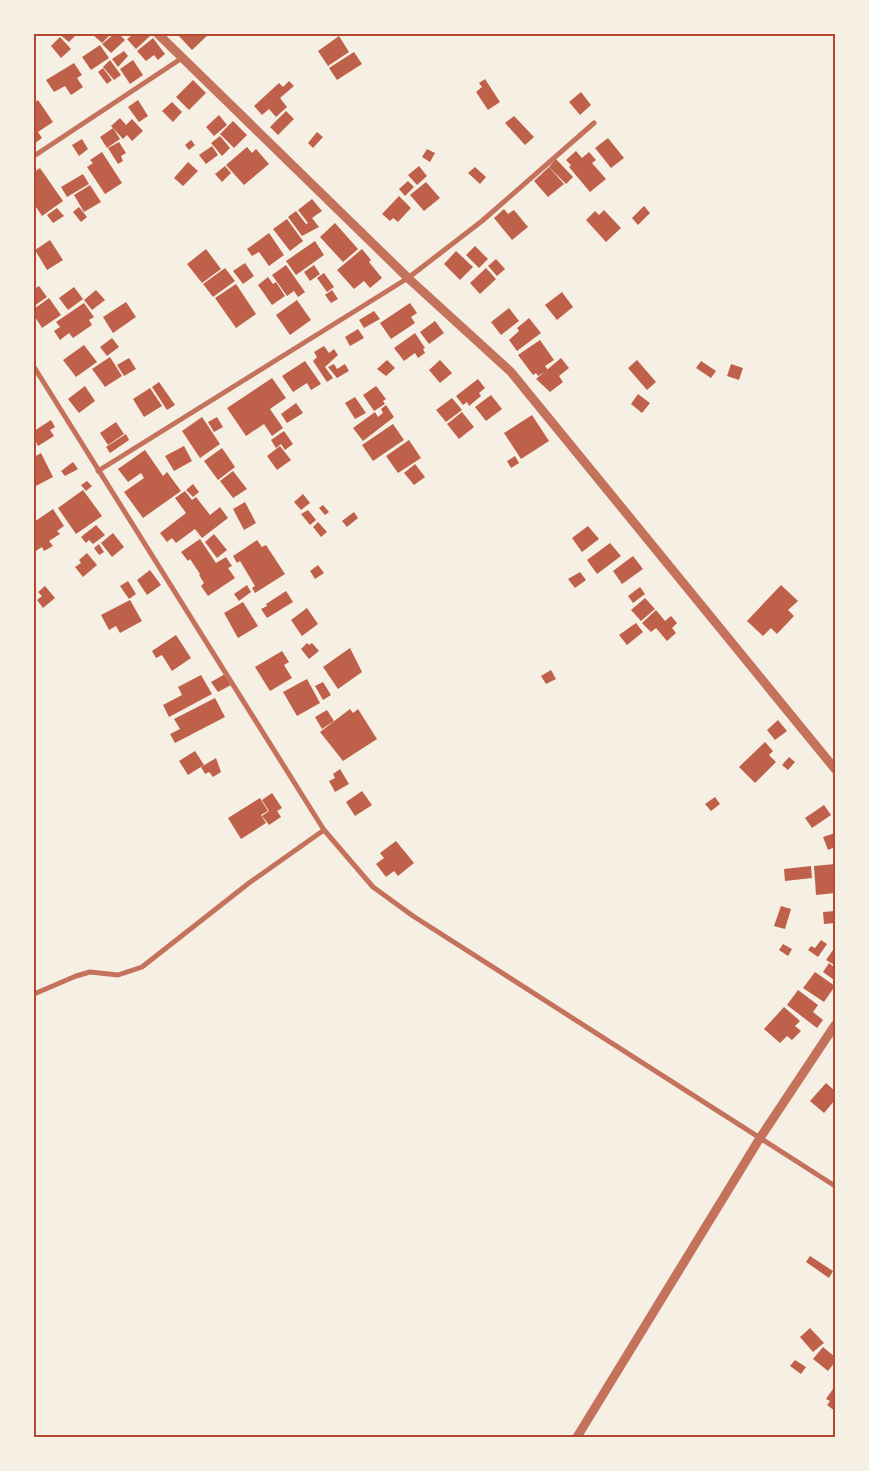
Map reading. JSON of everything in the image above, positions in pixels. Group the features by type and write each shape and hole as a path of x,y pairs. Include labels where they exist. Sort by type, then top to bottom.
{"street":[{"path":"158,34 408,278 511,372 835,769"},
{"path":"34,156 182,58"},
{"path":"98,471 408,278 489,216 594,123"},
{"path":"34,367 324,830 373,887 413,916 835,1186"},
{"path":"34,994 90,972 118,975 142,967 249,883 324,830"},
{"path":"577,1437 760,1138 835,1025"}],"building":[{"path":"59,34 77,34 69,42"},
{"path":"92,34 111,34 102,43"},
{"path":"114,34 119,34 125,40 111,53 102,44"},
{"path":"134,34 148,34 150,36 136,49 127,39"},
{"path":"177,34 209,34 192,50"},
{"path":"339,36 349,52 328,66 318,51"},
{"path":"60,37 71,49 61,58 51,46"},
{"path":"153,38 165,54 158,60 154,55 146,61 137,51"},
{"path":"100,45 109,58 91,70 82,57"},
{"path":"124,51 128,56 118,67 112,59"},
{"path":"354,52 362,64 337,80 329,68"},
{"path":"110,60 121,75 114,80 103,67"},
{"path":"133,60 143,75 130,84 120,69"},
{"path":"74,63 82,75 77,78 83,87 71,95 65,86 54,92 46,80"},
{"path":"103,68 112,80 107,84 98,72"},
{"path":"485,79 500,102 488,110 476,92 482,87 479,83"},
{"path":"193,80 206,93 189,110 176,97"},
{"path":"289,81 294,86 280,98 287,107 276,117 269,109 262,115 254,106 279,83 283,87"},
{"path":"581,92 591,105 580,115 569,102"},
{"path":"38,100 53,122 38,132 42,138 34,144 34,103"},
{"path":"138,100 148,116 139,122 128,107"},
{"path":"172,102 182,112 173,122 162,111"},
{"path":"286,111 294,119 278,135 270,127"},
{"path":"219,115 227,125 214,136 206,127"},
{"path":"514,116 534,137 525,145 505,123"},
{"path":"120,118 126,125 132,119 143,131 132,141 127,135 123,139 111,126"},
{"path":"233,121 247,135 234,148 220,134"},
{"path":"113,128 120,139 107,148 100,137"},
{"path":"317,132 323,137 313,148 308,143"},
{"path":"220,136 230,148 222,156 211,143"},
{"path":"608,138 624,158 611,168 595,148"},
{"path":"82,139 88,149 79,156 72,145"},
{"path":"191,140 195,145 189,150 185,145"},
{"path":"119,142 126,153 121,156 123,161 118,164 108,148"},
{"path":"212,146 218,155 206,164 199,155"},
{"path":"247,147 252,153 256,149 269,164 244,185 226,165"},
{"path":"427,149 435,153 430,162 422,157"},
{"path":"576,151 582,158 589,152 596,160 592,163 606,179 590,192 569,167 571,165 566,160"},
{"path":"102,152 122,183 105,194 87,167 93,163 90,160"},
{"path":"556,159 573,177 566,184 549,167"},
{"path":"188,162 198,171 183,186 174,178"},
{"path":"225,166 231,173 222,182 215,174"},
{"path":"419,166 427,176 417,185 408,175"},
{"path":"475,167 486,177 480,184 468,173"},
{"path":"549,167 564,184 548,197 534,181"},
{"path":"40,168 63,201 42,216 34,204 34,172"},
{"path":"83,174 89,184 67,197 61,187"},
{"path":"408,181 414,187 405,196 399,189"},
{"path":"426,182 440,198 424,211 410,195"},
{"path":"90,185 101,202 84,212 74,195"},
{"path":"399,196 411,208 398,222 393,218 390,221 382,214"},
{"path":"312,199 322,211 312,218 319,227 302,236 288,217 296,211 306,224 308,223 298,210"},
{"path":"644,206 650,213 638,225 632,218"},
{"path":"79,207 87,217 81,222 73,212"},
{"path":"57,208 64,216 53,223 47,215"},
{"path":"504,209 508,214 514,210 528,227 512,240 494,218"},
{"path":"604,210 621,228 606,242 586,220 595,211 599,215"},
{"path":"287,219 303,241 290,251 273,229"},
{"path":"335,223 358,249 343,262 320,237"},
{"path":"269,233 284,255 269,266 259,252 252,256 247,249"},
{"path":"50,240 63,260 47,270 35,250"},
{"path":"315,241 324,255 296,275 286,261"},
{"path":"475,246 488,259 479,268 466,255"},
{"path":"206,249 221,269 202,283 187,264"},
{"path":"362,249 371,260 369,262 382,278 370,288 364,281 354,289 337,270"},
{"path":"456,251 473,267 460,280 444,264"},
{"path":"496,259 505,269 497,276 488,266"},
{"path":"245,263 254,276 243,284 233,271"},
{"path":"286,265 305,292 298,297 294,291 287,296 272,275"},
{"path":"314,265 320,274 310,281 304,272"},
{"path":"225,268 235,281 213,297 203,284"},
{"path":"486,268 496,279 480,294 470,283"},
{"path":"324,273 334,287 327,292 317,278"},
{"path":"268,277 273,284 276,282 285,296 272,305 258,285"},
{"path":"236,284 256,314 236,328 215,298"},
{"path":"39,286 47,297 34,306 34,289"},
{"path":"74,287 83,299 68,310 59,298"},
{"path":"96,290 105,300 92,310 84,300"},
{"path":"332,290 338,299 331,303 325,295"},
{"path":"562,292 573,307 557,320 545,305"},
{"path":"49,298 61,315 42,328 34,315 34,309"},
{"path":"297,300 311,320 290,335 276,315"},
{"path":"126,302 136,317 113,333 103,317"},
{"path":"84,303 94,317 89,320 92,325 73,338 69,333 60,340 54,331 60,327 56,322"},
{"path":"410,303 417,313 411,317 415,323 391,339 380,323"},
{"path":"509,308 519,321 501,335 491,322"},
{"path":"374,311 380,319 364,328 359,320"},
{"path":"529,318 541,333 517,351 509,340 519,331 517,328"},
{"path":"435,321 444,333 429,344 420,332"},
{"path":"358,329 364,338 350,346 345,337"},
{"path":"415,333 425,348 423,349 425,353 418,358 415,353 404,361 394,348"},
{"path":"112,338 119,347 107,356 100,347"},
{"path":"540,340 554,360 545,366 548,370 538,376 536,373 533,375 518,355"},
{"path":"84,345 97,362 76,377 63,360"},
{"path":"324,346 329,353 334,349 338,355 325,367 333,378 327,382 313,361 317,357 314,352"},
{"path":"110,357 122,376 105,387 92,369"},
{"path":"129,358 136,369 124,376 117,365"},
{"path":"561,358 569,368 559,376 563,382 550,392 536,379"},
{"path":"387,360 395,368 386,376 377,369"},
{"path":"440,360 452,373 440,383 429,370"},
{"path":"637,360 656,382 647,390 628,368"},
{"path":"305,361 321,384 311,390 307,383 293,392 282,376"},
{"path":"701,361 716,371 711,378 696,368"},
{"path":"334,364 337,369 345,364 349,371 337,378 328,367"},
{"path":"731,364 743,368 739,380 727,376"},
{"path":"272,378 286,398 270,409 283,428 272,436 264,424 246,436 227,408"},
{"path":"478,379 485,388 479,393 481,396 469,406 467,402 463,405 456,396"},
{"path":"159,382 175,405 167,410 152,387"},
{"path":"85,386 95,401 79,413 68,399"},
{"path":"376,386 386,399 383,401 385,404 374,411 363,395"},
{"path":"150,388 162,406 144,417 133,399"},
{"path":"638,394 650,403 642,413 631,404"},
{"path":"491,395 502,409 486,421 475,407"},
{"path":"355,397 366,413 355,419 345,403"},
{"path":"452,398 462,410 446,422 436,410"},
{"path":"296,403 303,413 287,423 281,414"},
{"path":"386,405 394,417 363,441 353,428 375,412 378,417 383,413 381,409"},
{"path":"462,412 474,427 459,439 447,424"},
{"path":"532,415 549,441 521,459 504,433"},
{"path":"202,417 220,444 200,458 182,431"},
{"path":"217,417 223,427 214,432 208,422"},
{"path":"51,420 55,427 50,430 54,436 38,446 34,438 34,431"},
{"path":"116,422 124,434 108,445 100,433"},
{"path":"393,424 404,440 373,461 362,445"},
{"path":"284,431 293,444 285,450 281,444 276,448 271,440"},
{"path":"126,434 129,440 110,453 106,447"},
{"path":"409,440 421,458 398,473 386,456"},
{"path":"184,446 192,461 174,471 165,456"},
{"path":"280,446 291,460 277,470 267,456"},
{"path":"222,448 235,467 218,480 204,461"},
{"path":"145,450 163,476 167,472 181,491 143,518 124,492 144,478 141,473 128,482 118,469"},
{"path":"41,453 53,477 34,487 34,457"},
{"path":"515,456 519,463 511,468 507,461"},
{"path":"73,462 78,469 65,476 61,471"},
{"path":"415,464 425,477 414,485 404,473"},
{"path":"233,471 247,489 233,498 220,481"},
{"path":"87,481 92,486 86,491 81,485"},
{"path":"193,484 199,492 193,497 186,490"},
{"path":"83,490 102,516 76,534 58,508"},
{"path":"185,491 192,500 196,497 210,515 220,507 228,518 202,538 195,529 176,543 172,538 167,542 160,533 186,513 175,498"},
{"path":"303,494 310,503 301,510 294,502"},
{"path":"245,502 256,523 244,530 233,509"},
{"path":"323,505 329,512 325,515 319,508"},
{"path":"53,509 64,526 57,531 60,534 49,541 53,546 44,551 42,547 34,552 34,522"},
{"path":"308,510 316,520 310,525 301,514"},
{"path":"354,512 358,518 347,527 342,521"},
{"path":"318,522 327,532 321,537 313,527"},
{"path":"96,525 105,535 93,544 89,540 86,543 81,537"},
{"path":"588,526 599,539 582,552 572,538"},
{"path":"113,533 124,547 112,557 101,543"},
{"path":"214,534 227,550 217,558 205,542"},
{"path":"200,539 216,563 226,557 232,566 228,568 235,578 208,596 201,586 204,583 200,574 190,559 188,561 181,552"},
{"path":"257,540 262,547 266,545 285,574 255,593 252,588 255,586 240,561 237,563 233,556"},
{"path":"610,543 621,556 597,574 587,560"},
{"path":"99,544 104,552 99,555 94,548"},
{"path":"87,553 97,565 83,577 75,567 81,563 79,560"},
{"path":"633,556 643,569 622,584 613,571"},
{"path":"318,565 324,573 315,579 310,571"},
{"path":"150,570 161,585 147,595 137,580"},
{"path":"580,572 586,580 575,588 568,579"},
{"path":"128,581 136,594 129,599 120,586"},
{"path":"247,585 251,592 239,601 234,594"},
{"path":"781,585 798,601 788,610 794,616 777,634 771,628 763,636 747,621"},
{"path":"45,586 55,598 43,608 37,600 42,596 38,592"},
{"path":"640,587 645,594 633,603 628,596"},
{"path":"286,591 293,602 267,618 261,609"},
{"path":"645,598 655,609 641,621 631,610"},
{"path":"130,600 142,621 120,633 116,626 109,630 101,615"},
{"path":"243,602 258,626 238,638 224,613"},
{"path":"307,608 318,624 302,636 291,620"},
{"path":"656,610 665,621 671,616 677,623 672,628 676,633 667,641 656,628 651,632 642,623"},
{"path":"636,623 643,632 627,645 619,635"},
{"path":"176,635 191,658 172,671 162,655 156,658 152,651"},
{"path":"307,643 309,645 312,643 319,651 309,659 301,649"},
{"path":"350,648 362,672 338,689 323,667"},
{"path":"282,651 289,662 284,665 292,678 270,691 255,667"},
{"path":"551,670 556,679 546,684 541,676"},
{"path":"225,674 231,685 218,692 211,682"},
{"path":"201,675 212,694 169,717 163,705 182,695 178,687"},
{"path":"307,679 320,703 297,716 283,692"},
{"path":"323,682 331,695 323,700 315,686"},
{"path":"215,698 225,717 175,743 170,734 180,729 174,719"},
{"path":"350,709 353,713 358,709 377,739 343,761 320,732"},
{"path":"327,710 334,721 322,729 315,717"},
{"path":"778,720 787,731 775,740 767,730"},
{"path":"765,742 773,751 769,755 776,762 755,783 739,767"},
{"path":"195,751 204,765 188,775 179,761"},
{"path":"789,757 795,762 788,770 782,765"},
{"path":"216,758 221,772 213,777 209,772 205,774 201,767"},
{"path":"340,769 349,784 335,792 329,781 335,778 333,774"},
{"path":"362,791 372,805 355,816 346,802"},
{"path":"272,793 282,808 277,811 281,817 269,825 262,816 269,811 262,800"},
{"path":"715,797 720,804 711,811 705,804"},
{"path":"260,798 268,811 261,815 266,823 241,839 228,818"},
{"path":"824,805 831,815 812,828 805,818"},
{"path":"835,833 835,847 828,850 823,837"},
{"path":"396,841 414,863 398,876 394,871 386,877 376,864 384,858 380,853"},
{"path":"835,864 835,893 816,895 814,866"},
{"path":"811,866 812,878 785,881 784,869"},
{"path":"781,906 791,909 785,929 774,926"},
{"path":"835,911 835,923 824,924 823,912"},
{"path":"821,940 827,944 818,957 808,950 811,946 815,948"},
{"path":"783,944 792,949 788,956 779,950"},
{"path":"835,947 835,961 833,964 826,960"},
{"path":"829,963 835,968 834,980 823,972"},
{"path":"815,972 835,986 824,1002 803,988"},
{"path":"798,990 818,1005 813,1012 823,1020 817,1028 787,1005"},
{"path":"784,1007 800,1021 795,1026 801,1031 792,1040 787,1036 780,1043 764,1029"},
{"path":"826,1083 835,1091 835,1100 824,1113 810,1101"},
{"path":"810,1256 833,1271 829,1278 806,1262"},
{"path":"810,1328 824,1343 813,1352 800,1337"},
{"path":"823,1347 835,1357 835,1362 828,1371 813,1359"},
{"path":"795,1360 806,1367 801,1374 790,1366"},
{"path":"835,1386 835,1411 827,1405 830,1401 826,1399"}]}
